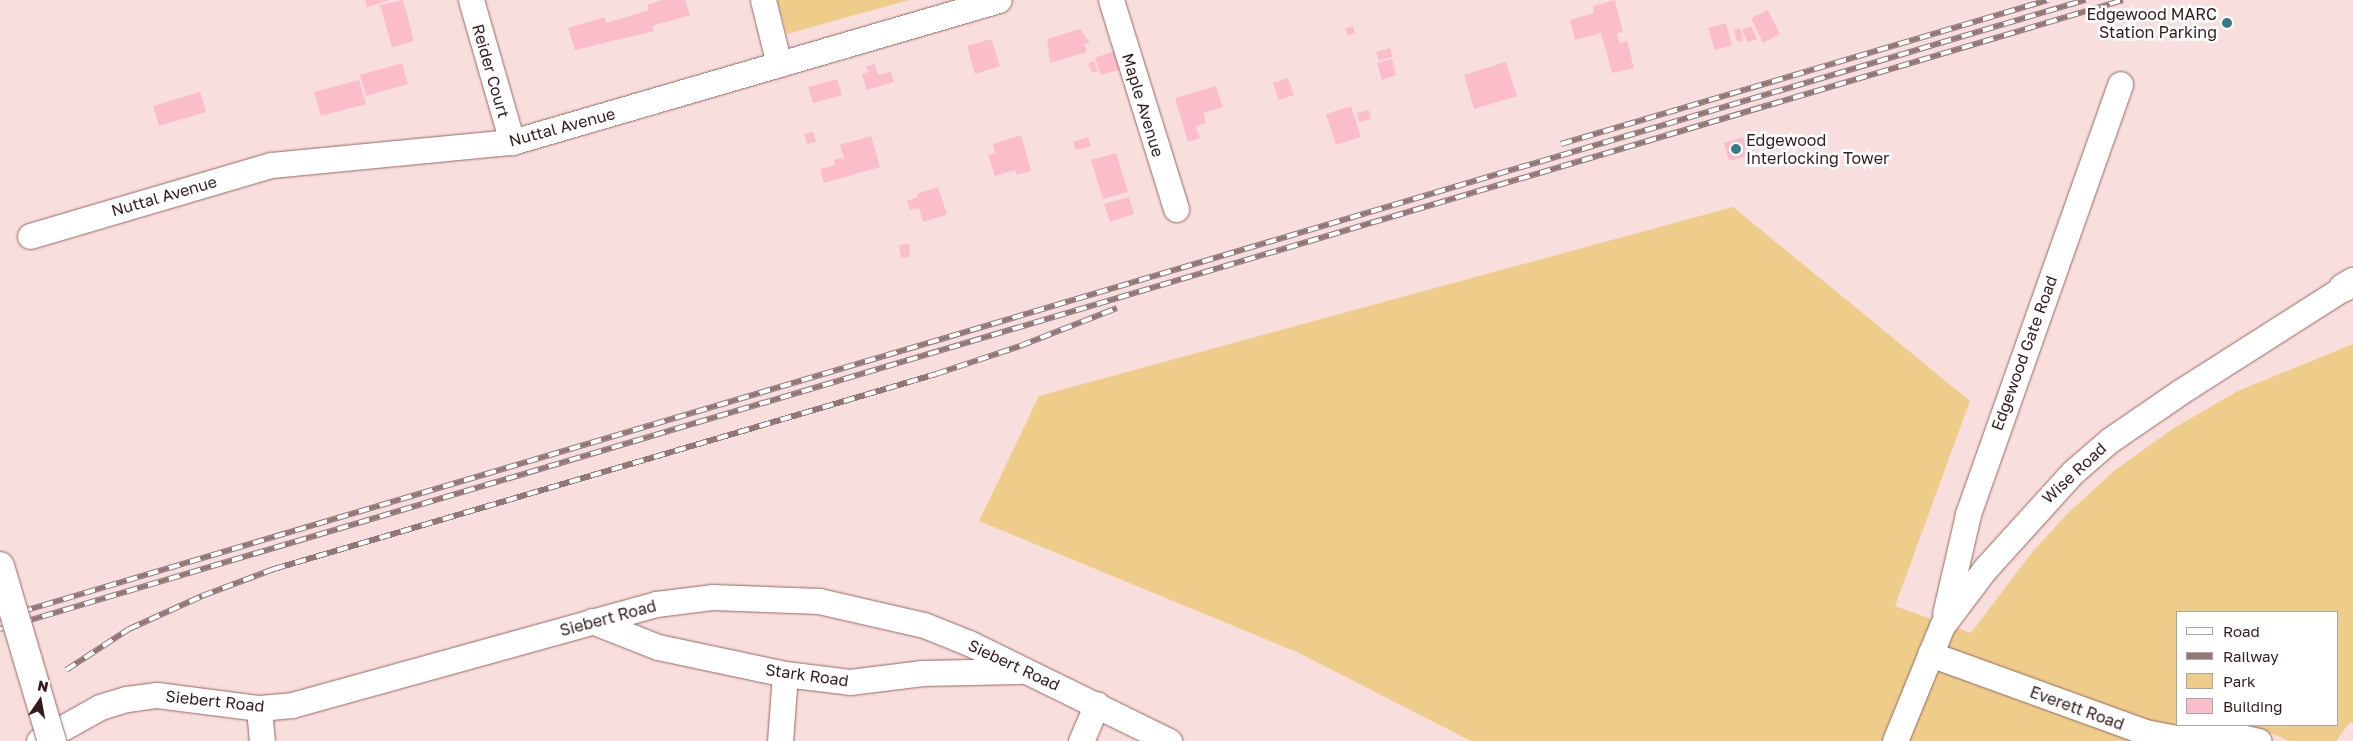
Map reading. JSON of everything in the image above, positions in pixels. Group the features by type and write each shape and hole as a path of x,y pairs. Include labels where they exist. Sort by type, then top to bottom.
{"main road":[{"path":"0,566 52,741"}],"street":[{"name":"Reider Court","path":"471,0 512,142"},
{"path":"763,0 779,64"},
{"name":"Nuttal Avenue","path":"30,236 271,165 512,142 779,64 952,6 999,0"},
{"name":"Maple Avenue","path":"1111,0 1176,210"},
{"name":"Edgewood Gate Road","path":"1942,626 1968,514 2120,84"},
{"name":"Wise Road","path":"1895,741 1942,626 2038,508 2110,440 2348,285"},
{"name":"Siebert Road","path":"39,741 100,707 127,699 156,695 191,697 259,708 292,706 656,604 712,597 819,601 924,625 1028,671 1169,741"},
{"name":"Stark Road","path":"592,621 658,647 785,674 850,682 922,673 1028,671"},
{"name":"Everett Road","path":"1930,654 2145,732 2176,738 2240,737 2259,741"},
{"path":"780,741 785,674"},
{"path":"1081,741 1097,704"},
{"path":"259,708 262,741"}],"green space":[{"path":"777,0 909,0 787,34"},
{"path":"1733,207 1970,401 1895,606 1971,633 2030,555 2066,515 2114,471 2174,428 2238,391 2353,344 2353,724 2350,722 2336,741 2290,741 2263,730 2198,741 1471,741 1297,652 979,521 1039,396"}],"building":[{"path":"365,0 389,0 367,7"},
{"path":"403,0 414,41 392,47 380,5"},
{"path":"662,0 685,0 690,15 652,26 654,31 575,50 568,28 605,17 606,23 649,10 647,5"},
{"path":"1615,0 1623,32 1617,33 1620,43 1627,41 1634,68 1612,73 1601,33 1575,40 1570,20 1594,13 1593,6"},
{"path":"1768,10 1780,34 1763,43 1751,18"},
{"path":"1726,23 1732,45 1715,50 1708,28"},
{"path":"1353,26 1355,33 1348,35 1345,28"},
{"path":"1751,26 1757,39 1748,42 1742,30"},
{"path":"1740,28 1743,41 1737,42 1734,30"},
{"path":"1080,29 1090,43 1084,44 1087,52 1050,63 1047,39"},
{"path":"991,39 1000,66 975,74 967,46"},
{"path":"1390,48 1393,56 1379,61 1376,52"},
{"path":"1114,51 1121,69 1101,75 1095,58"},
{"path":"1392,59 1396,75 1382,80 1377,63"},
{"path":"1094,61 1098,71 1092,73 1088,63"},
{"path":"1506,62 1517,96 1474,109 1464,75"},
{"path":"402,63 408,84 366,96 360,75"},
{"path":"875,64 878,75 891,72 894,82 867,90 862,74 868,72 866,67"},
{"path":"1288,78 1294,95 1279,100 1273,83"},
{"path":"837,79 842,95 813,103 808,87"},
{"path":"359,80 366,104 321,116 314,92"},
{"path":"1216,86 1223,107 1203,113 1206,123 1196,126 1200,138 1188,142 1175,98"},
{"path":"200,92 206,112 159,126 153,106"},
{"path":"1351,106 1361,137 1336,145 1326,114"},
{"path":"1369,110 1371,119 1359,122 1357,113"},
{"path":"813,132 816,142 807,144 804,134"},
{"path":"1021,135 1031,171 1017,175 1015,170 995,176 988,155 995,153 993,144"},
{"path":"871,136 880,167 824,183 820,169 835,165 834,160 841,158 845,161 840,145"},
{"path":"1088,137 1091,146 1076,150 1073,142"},
{"name":"Edgewood Interlocking Tower","path":"1743,137 1749,155 1729,161 1724,143"},
{"path":"1116,153 1128,192 1103,199 1091,160"},
{"path":"938,187 947,214 923,222 919,208 910,210 907,201 918,197 917,194"},
{"path":"1129,197 1134,214 1110,222 1104,204"},
{"path":"909,244 910,257 901,258 899,245"}],"railway":[{"path":"1561,144 2048,0"},
{"path":"0,618 2085,0"},
{"path":"0,629 2123,0"},
{"path":"66,670 129,629 202,596 274,569 936,374 1020,346 1117,308"}],"place":[{"name":"Edgewood MARC Station Parking","path":"2227,23"},
{"name":"Edgewood Interlocking Tower","path":"1736,149"}]}
